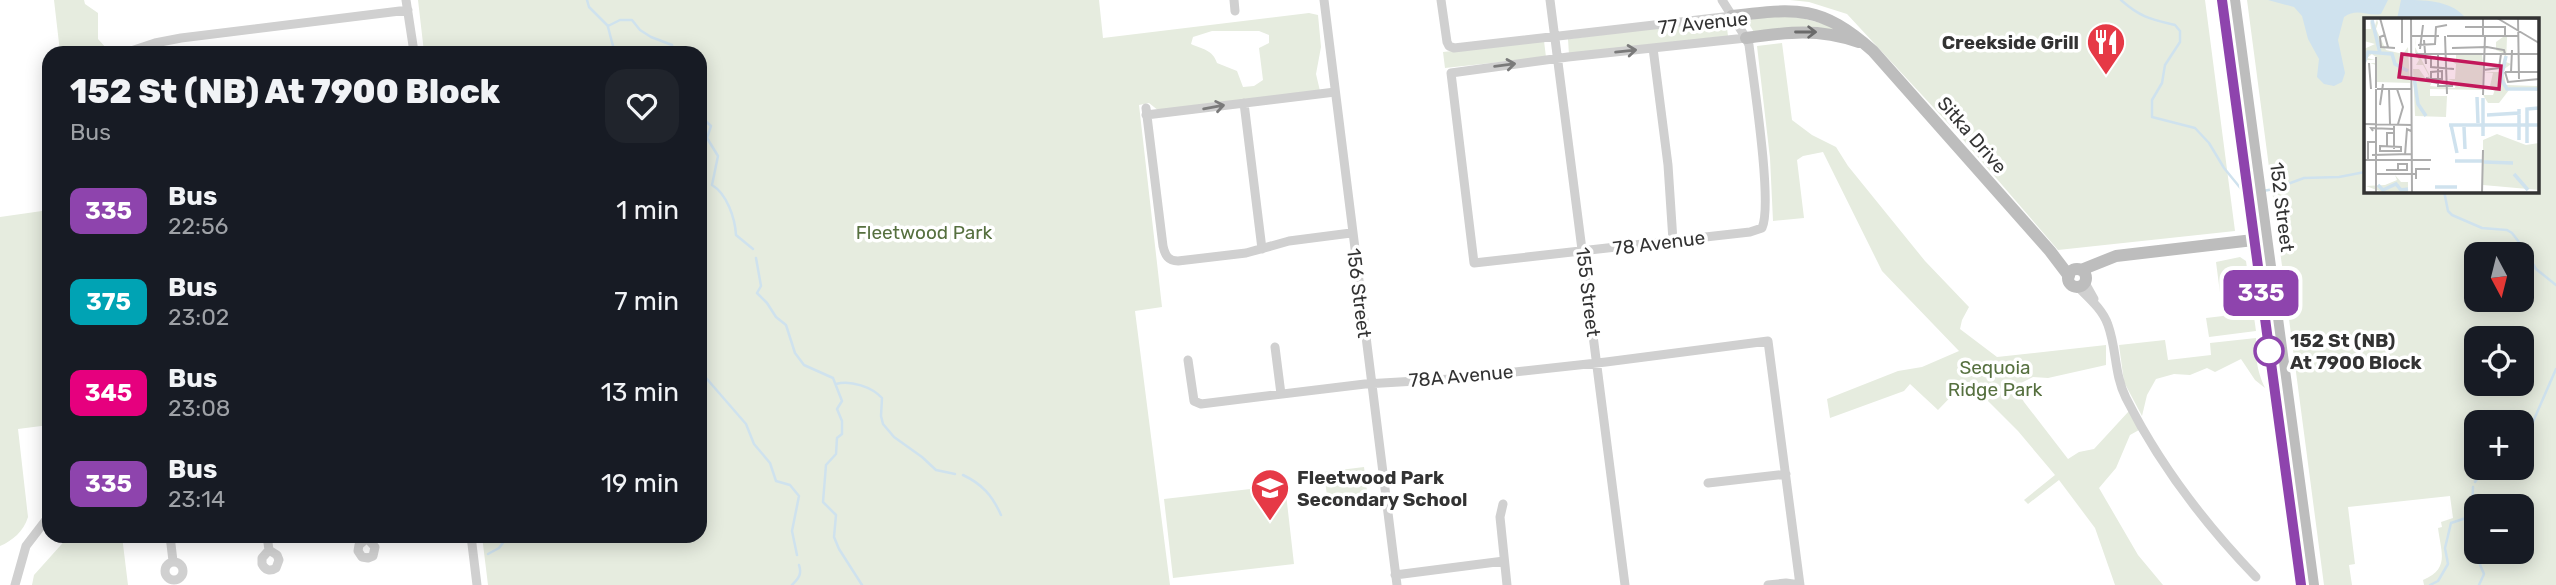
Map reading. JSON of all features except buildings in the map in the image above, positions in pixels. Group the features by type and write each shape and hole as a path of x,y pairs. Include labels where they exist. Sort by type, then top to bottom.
{"main road":[{"name":"152 Street","path":"2222,0 2253,179"},
{"name":"152 Street","path":"2234,0 2301,585"},
{"name":"77 Avenue","path":"1732,16 1782,10 1809,13 1839,24 1866,45"},
{"name":"77 Avenue","path":"1746,38 1809,31 1833,34 1866,45"},
{"name":"Sitka Drive","path":"1866,45 2050,251 2079,277"},
{"name":"152 Street","path":"2260,239 2314,585"},
{"path":"2079,277 2108,258 2260,239"}],"street":[{"path":"1234,0 1235,11"},
{"name":"156 Street","path":"1324,0 1396,580"},
{"name":"77 Avenue","path":"1441,0 1449,46 1555,37 1732,16"},
{"name":"155 Street","path":"1550,0 1625,585"},
{"path":"1722,0 1746,38"},
{"path":"146,46 181,38 407,5 413,46"},
{"name":"77 Avenue","path":"1474,263 1451,74 1746,38"},
{"name":"78 Avenue","path":"1474,263 1759,230 1765,218 1763,163 1746,38"},
{"path":"1653,48 1668,165 1673,241"},
{"path":"1335,92 1146,111 1163,246 1167,257 1178,261 1262,249 1289,240 1351,233"},
{"path":"1244,103 1262,249"},
{"path":"2079,277 2108,324 2120,385 2143,429 2222,541 2256,577"},
{"name":"78A Avenue","path":"1188,360 1194,401 1201,404 1371,384 1451,379 1597,363 1768,341 1786,474"},
{"path":"1275,347 1282,394"},
{"path":"1708,484 1786,474 1800,585 1768,585"},
{"path":"1503,503 1500,517 1507,585"},
{"path":"15,585 26,546 42,525"},
{"path":"171,543 173,561"},
{"path":"268,543 269,550"},
{"path":"472,543 477,585"},
{"path":"1396,580 1504,561"}],"green space":[{"path":"54,0 84,0 85,4 98,13 98,39 104,46 59,46"},
{"name":"Fleetwood Park","path":"418,0 1099,0 1103,38 1309,13 1318,15 1321,47 1316,74 1320,91 1159,111 1149,103 1139,105 1162,307 1135,311 1170,585 488,585 483,543 707,543 707,46 423,46","holes":["1212,31 1259,31 1269,35 1269,43 1259,48 1263,80 1254,86 1243,87 1237,71 1217,63 1210,53 1191,44 1193,37"]},
{"path":"1790,0 2205,0 2235,231 2058,250 1959,135 1847,14 1809,2"},
{"path":"2247,0 2556,0 2556,585 2424,585 2423,580 2437,571 2442,559 2438,528 2442,527 2441,522 2453,518 2450,496 2348,507 2355,564 2349,565 2352,585 2324,585"},
{"path":"1783,13 1843,29 1755,34 1745,17"},
{"path":"1726,20 1728,36 1569,55 1568,39"},
{"path":"1544,41 1546,57 1445,68 1443,52"},
{"name":"Sequoia Ridge Park","path":"1782,43 1792,120 1812,135 1836,147 1848,166 1925,261 1969,307 1960,329 1997,357 2106,345 2106,365 2048,378 2033,377 2015,386 2024,402 2068,459 2079,452 2094,449 2129,411 2139,430 2130,435 2116,468 2099,488 2138,555 2163,585 2115,585 2095,528 2059,480 2028,504 2024,500 2055,475 2018,431 1969,382 1965,382 1938,410 1910,384 1904,391 1830,418 1827,399 1898,371 1922,367 1959,351 1882,271 1823,152 1797,160 1804,218 1773,221 1770,158 1757,46"},
{"path":"42,211 42,426 18,429 28,517 17,535 0,546 0,217"},
{"path":"2240,257 2246,261 2256,331 2209,337 2206,318 2223,316 2216,262"},
{"path":"2256,338 2257,363 2265,388 2255,380 2241,359 2215,372 2207,368 2190,375 2174,374 2156,379 2147,395 2142,416 2124,382 2119,345 2165,340 2168,360 2211,355 2210,343"},
{"path":"1364,467 1368,499 1328,504 1324,472"},
{"path":"1285,485 1294,564 1173,578 1164,499"},
{"path":"63,543 123,543 128,585 32,585 34,575"}],"water":[{"path":"2268,0 2388,0 2381,14 2358,12 2344,17 2338,40 2345,73 2342,82 2334,86 2324,84 2317,77 2319,59 2308,39 2302,16 2294,7"},
{"path":"2401,0 2444,4 2464,16 2463,18 2397,18"}],"waterway":[{"path":"587,0 589,7 608,26 620,20 632,20 640,30 672,46"},
{"path":"2121,0 2140,14 2175,25 2180,31 2180,42 2165,65 2162,83 2152,100 2152,117 2195,128 2242,190"},
{"path":"608,27 613,46"},
{"path":"707,122 711,126 707,138"},
{"path":"707,138 718,156 712,185 722,194 729,207 736,235 753,249"},
{"path":"2263,191 2304,178 2339,177 2364,172"},
{"path":"2444,192 2448,211 2452,215 2482,228 2507,230 2512,233 2536,269 2556,285"},
{"path":"756,258 761,286 757,293 786,325 795,353 804,365 833,378 842,401 837,409 842,421 842,434 837,438 836,454 826,465 823,502 836,515 834,537 862,585"},
{"path":"2534,419 2556,369"},
{"path":"707,379 746,424 754,444 770,463 776,481 790,485 799,496 792,531 797,555"},
{"path":"836,384 855,384 878,394 882,398 883,424 894,437 936,470 955,474"},
{"path":"963,475 986,491 1001,515"},
{"path":"2430,585 2438,581 2448,564 2445,548 2451,523 2472,516 2473,487"},
{"path":"488,554 503,543"},
{"path":"2479,585 2484,574 2480,564"},
{"path":"792,585 799,576 799,565"}],"bus line":[{"name":"335","path":"2222,0 2301,585"}],"place":[{"name":"Creekside Grill","path":"2106,76"},
{"name":"152 St (NB) At 7900 Block","path":"2269,351"},
{"name":"Fleetwood Park Secondary School","path":"1270,522"}]}
